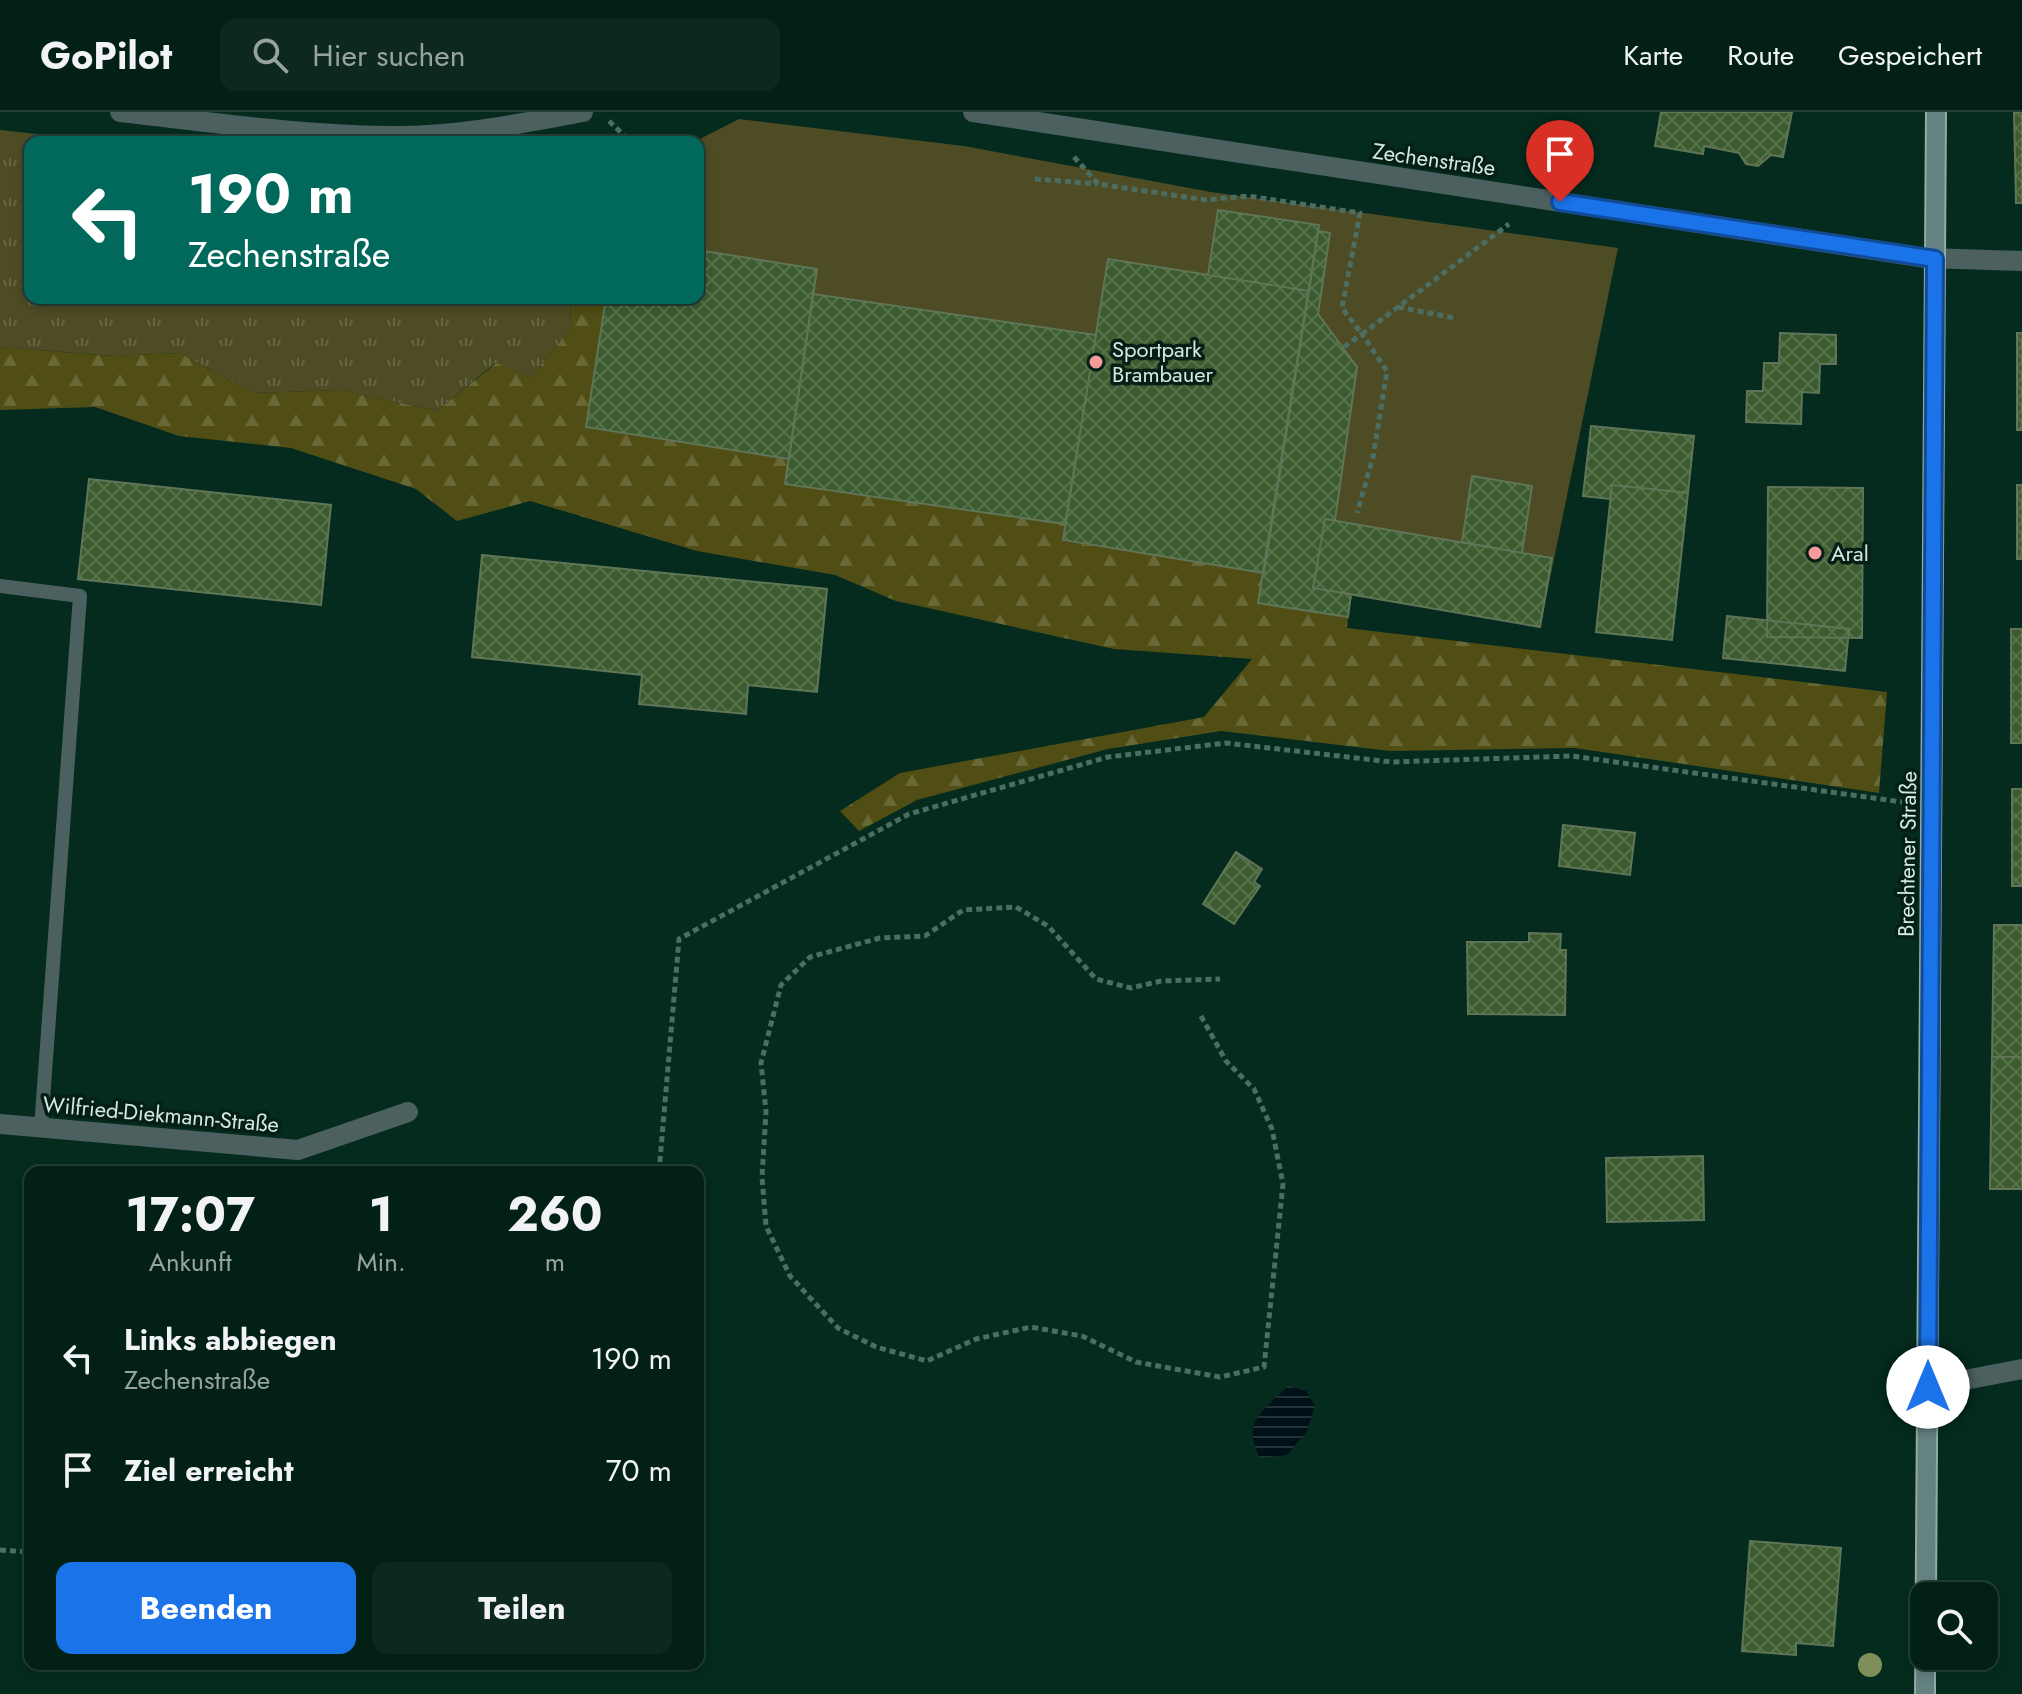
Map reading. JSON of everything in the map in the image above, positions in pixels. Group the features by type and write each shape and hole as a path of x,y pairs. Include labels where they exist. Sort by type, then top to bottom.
{"main road":[{"name":"Brechtener Straße","path":"1926,1582 1936,112"},
{"path":"1925,1694 1926,1670"}],"street":[{"path":"120,112 312,133 392,136 490,130 583,112"},
{"name":"Zechenstraße","path":"973,112 1935,259 2022,261"},
{"name":"Wilfried-Diekmann-Straße","path":"0,1124 298,1150 408,1112"},
{"path":"1928,1387 2022,1369"}],"lane":[{"path":"0,586 80,596 41,1127"}],"path":[{"path":"600,112 625,136"},
{"path":"1044,123 1098,184"},
{"path":"1035,179 1098,184 1206,200 1248,196 1360,213 1342,308 1387,371 1373,457 1357,513"},
{"path":"1344,347 1541,199"},
{"path":"1398,307 1455,318"},
{"path":"660,1166 679,939 909,814 1108,757 1226,743 1391,762 1572,756 1881,802 1931,803"},
{"path":"1201,1016 1226,1061 1254,1089 1272,1129 1283,1184 1264,1367 1220,1377 1136,1362 1082,1336 1031,1327 976,1339 927,1361 876,1347 838,1328 790,1276 766,1226 762,1177 766,1112 761,1063 781,985 810,957 880,938 925,936 939,923 963,910 1016,907 1048,926 1096,979 1131,988 1161,981 1220,979"},
{"path":"0,1550 24,1552"}],"green space":[{"name":"Sportpark Brambauer","path":"739,119 964,146 1211,192 1618,248 1540,627 1352,595 1348,617 1263,573 1063,540 1065,524 785,484 788,459 586,427 605,304 704,304 704,137"},
{"path":"0,130 55,136 24,136 24,304 570,304 571,328 531,378 495,363 437,411 341,390 253,393 180,353 113,356 0,347"},
{"path":"570,304 605,304 586,427 789,459 785,483 1065,524 1064,541 1264,573 1348,617 1347,628 1887,692 1879,793 1575,748 1390,751 1221,731 1108,749 917,800 859,831 840,811 900,773 1204,717 1252,659 1114,649 896,601 835,575 697,551 530,501 457,521 416,489 291,448 179,436 95,407 0,410 0,347 112,356 180,353 253,393 341,390 437,411 496,363 531,378 571,328"}],"shaded area":[{"path":"1288,1386 1306,1391 1315,1406 1307,1431 1287,1455 1260,1458 1253,1434 1254,1425 1263,1410"}],"building":[{"path":"1661,112 1792,112 1783,157 1771,155 1758,166 1746,164 1739,153 1704,146 1703,154 1655,146"},
{"path":"2014,112 2022,112 2022,203 2016,203"},
{"path":"1218,210 1319,225 1309,291 1208,275"},
{"path":"1318,231 1330,233 1318,314 1357,367 1335,520 1325,519 1313,588 1351,594 1348,617 1258,603"},
{"path":"704,251 817,269 789,459 586,427 605,304 704,304"},
{"path":"1108,259 1309,291 1264,573 1063,540"},
{"path":"813,294 1096,335 1065,524 785,484"},
{"path":"1780,333 1836,335 1836,364 1820,364 1819,393 1802,392 1801,424 1746,422 1747,391 1763,391 1764,363 1779,363"},
{"path":"2017,333 2022,333 2022,430 2017,430"},
{"path":"1591,426 1694,436 1688,493 1612,485 1610,499 1583,496"},
{"path":"1472,476 1532,486 1522,553 1462,542"},
{"path":"89,479 331,505 321,605 78,579"},
{"path":"1612,485 1688,493 1672,640 1596,632"},
{"path":"2017,485 2022,485 2022,559 2017,559"},
{"path":"1768,487 1863,488 1862,638 1767,637"},
{"path":"1325,519 1552,558 1540,627 1313,588"},
{"path":"482,555 827,589 817,692 748,685 746,714 639,704 642,675 472,657"},
{"path":"1727,616 1849,629 1845,671 1723,658"},
{"path":"2011,629 2022,629 2022,743 2011,743"},
{"path":"2012,789 2022,789 2022,886 2012,886"},
{"path":"1563,825 1635,833 1630,875 1559,866"},
{"path":"1236,852 1262,869 1254,882 1260,886 1234,924 1203,904"},
{"path":"1994,925 2022,925 2022,1057 1992,1057"},
{"path":"1529,933 1561,934 1560,950 1566,950 1565,1015 1468,1014 1467,942 1529,942"},
{"path":"1992,1057 2022,1057 2022,1189 1990,1189"},
{"path":"1703,1156 1704,1220 1607,1222 1606,1158"},
{"path":"1750,1541 1841,1548 1833,1646 1796,1643 1796,1655 1742,1651"}],"tram line":[{"path":"1915,1694 1926,112"},
{"path":"1936,1582 1946,112"},
{"path":"1935,1670 1935,1694"}],"place":[{"name":"Sportpark Brambauer","path":"1096,362"},
{"name":"Aral","path":"1815,553"}],"route":[{"path":"1560,202 1935,259 1928,1387"}]}
